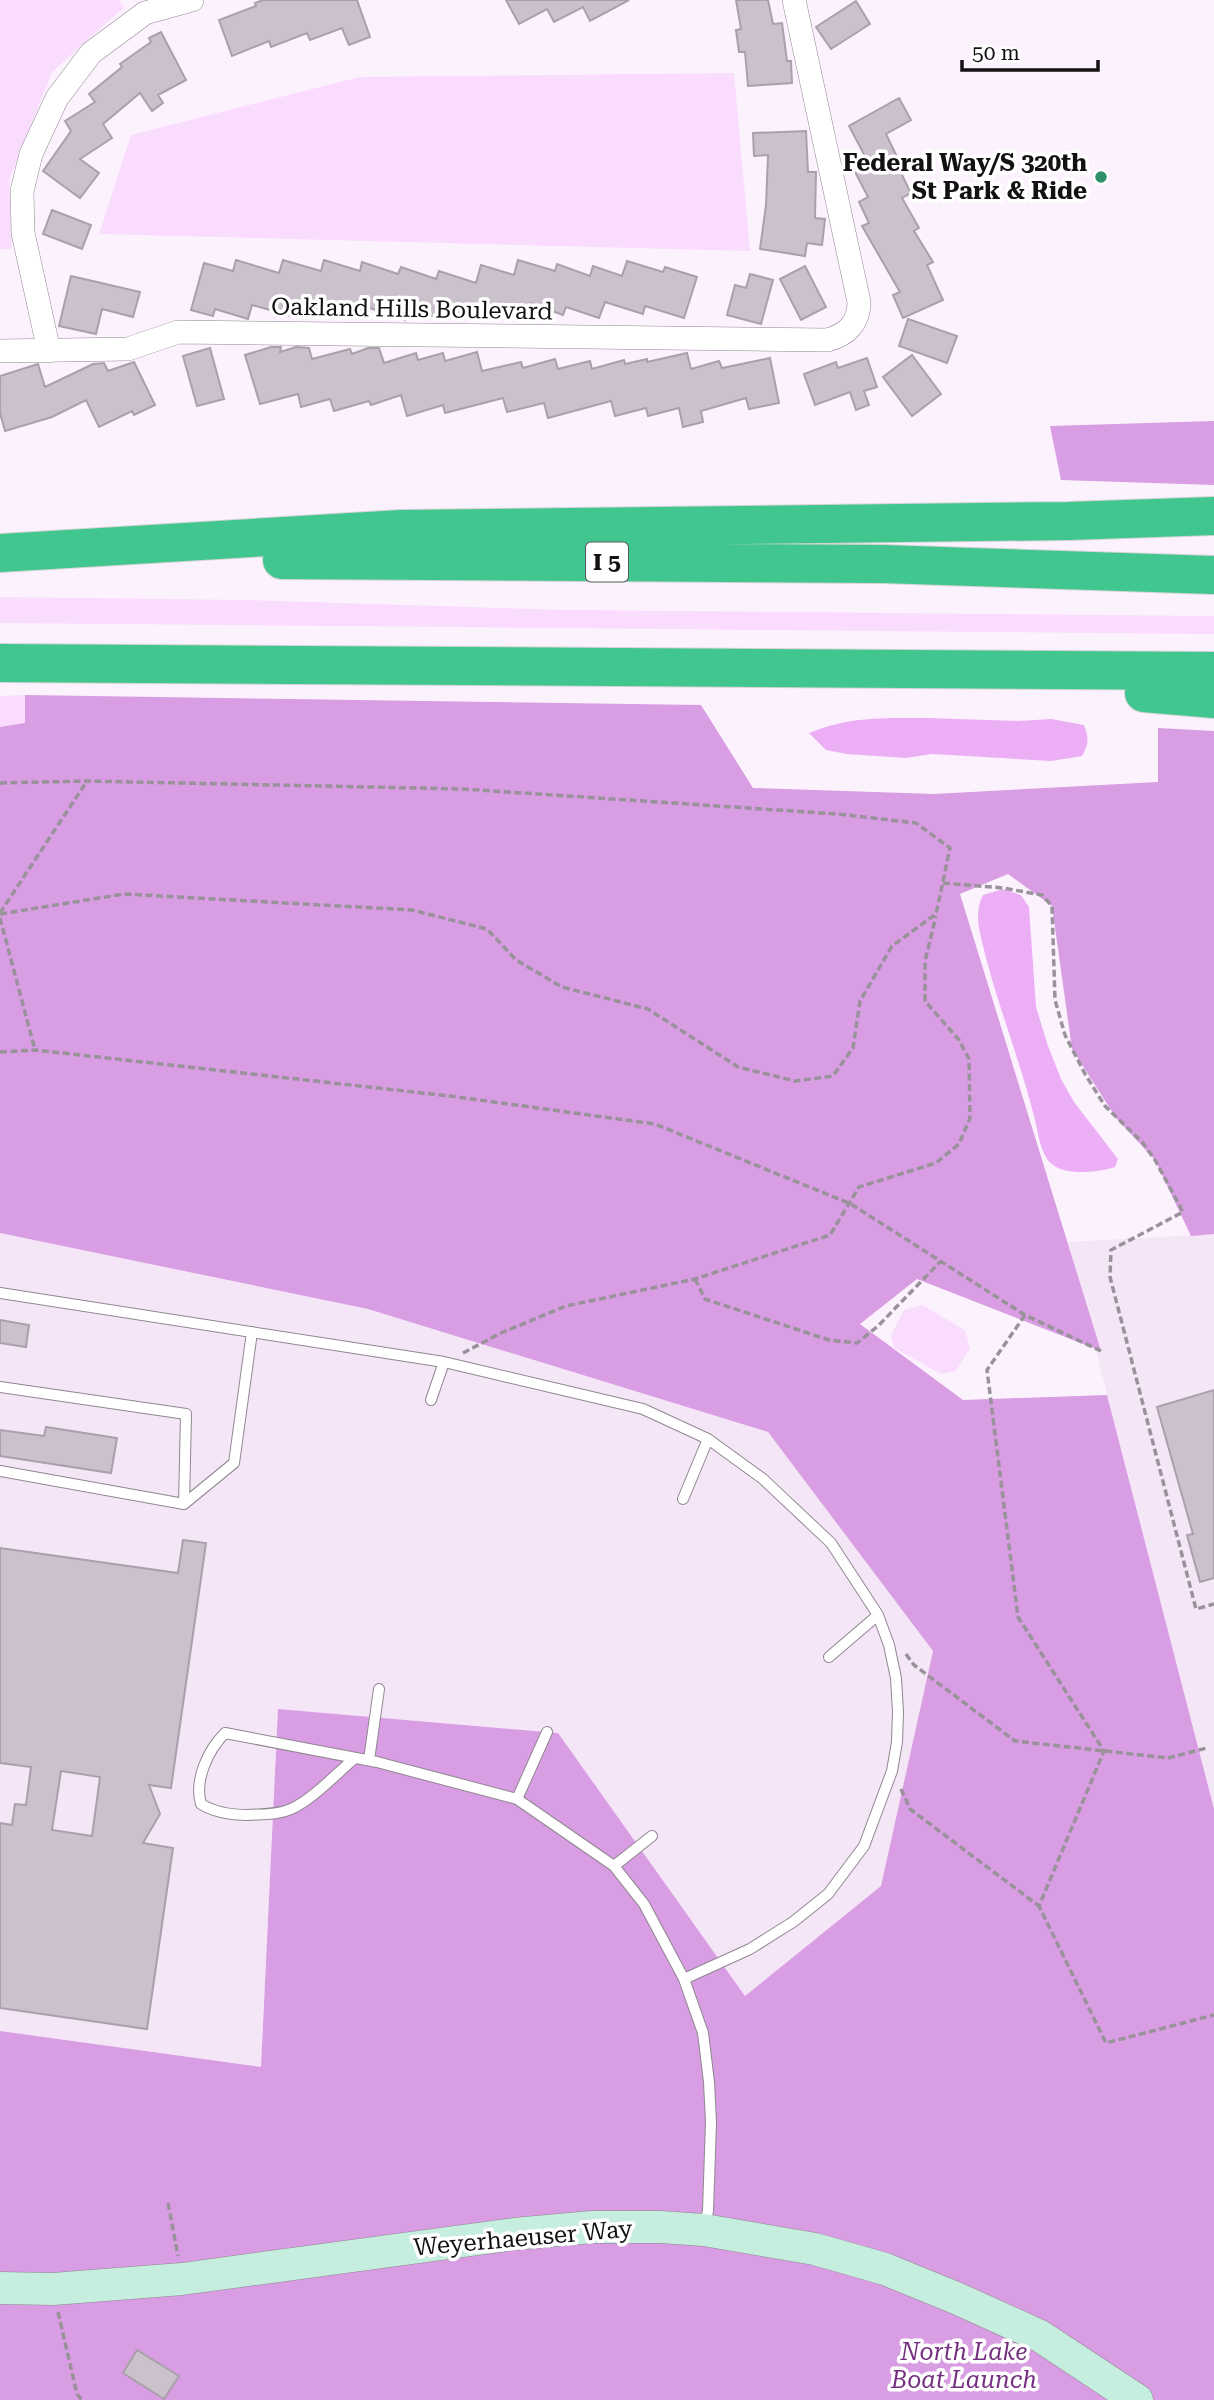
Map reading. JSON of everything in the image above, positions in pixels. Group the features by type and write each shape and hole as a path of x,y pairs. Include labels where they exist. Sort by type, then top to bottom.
{"highway":[{"path":"0,555 401,529 1068,521 1214,516"},
{"name":"I 5","path":"0,555 883,564 1214,575"},
{"path":"0,663 1214,671"},
{"path":"894,670 1214,699"}],"street":[{"path":"49,351 23,233 22,191 31,154 57,97 91,53 141,7 192,0"},
{"name":"Oakland Hills Boulevard","path":"0,351 128,349 178,332 827,340 840,337 850,329 856,319 859,302 794,0"},
{"name":"Weyerhaeuser Way","path":"0,2288 53,2289 182,2278 514,2234 592,2227 704,2230 815,2249 885,2269 1040,2336 1137,2400"}],"lane":[{"path":"0,1293 444,1362 643,1409 708,1439 762,1479 831,1543 878,1615 889,1645 897,1678 897,1742 892,1771 864,1846 828,1894 793,1922 750,1948 684,1979"},
{"path":"184,1504 233,1462 253,1332"},
{"path":"431,1400 444,1362"},
{"path":"0,1387 186,1414 184,1504"},
{"path":"683,1499 708,1439"},
{"path":"0,1471 184,1504"},
{"path":"829,1657 878,1615"},
{"path":"369,1760 379,1689"},
{"path":"517,1799 547,1732"},
{"path":"355,1758 303,1801 277,1814 239,1815 208,1808 201,1804 199,1798 201,1776 209,1751 225,1733 369,1760 517,1799 614,1866 644,1904 684,1979 703,2033 709,2082 708,2198 704,2230"},
{"path":"614,1866 652,1836"}],"path":[{"path":"35,1050 0,915 87,781"},
{"path":"0,783 87,781 463,789 838,814 916,823 950,848 925,961 925,1001 959,1040 969,1059 970,1118 959,1144 936,1163 859,1187 830,1236 695,1279 566,1306 501,1333 444,1362"},
{"path":"943,883 1003,888 1042,895 1052,906 1055,1000 1065,1035 1105,1106 1143,1143 1178,1200 1182,1212 1111,1250 1110,1277 1196,1609 1214,1604"},
{"path":"0,915 124,894 412,910 487,929 516,960 562,987 648,1009 738,1067 795,1081 833,1076 853,1048 860,1001 892,946 936,914"},
{"path":"0,1052 35,1050 450,1096 655,1124 851,1204 1024,1315 1101,1351"},
{"path":"695,1279 705,1299 829,1339 856,1343 878,1326 940,1262"},
{"path":"1024,1315 987,1370 1017,1617 1104,1751"},
{"path":"878,1615 914,1665 1015,1741 1168,1758 1207,1748"},
{"path":"1039,1906 1104,1751"},
{"path":"892,1771 910,1809 1039,1906 1106,2043 1214,2015"},
{"path":"168,2203 182,2278"},
{"path":"53,2289 77,2394 82,2400"}],"shaded area":[{"path":"0,0 119,0 124,7 52,72 9,180 12,249 0,249"},
{"path":"734,73 750,251 99,234 131,135 360,77"},
{"path":"0,597 248,600 567,610 1214,616 1214,634 0,623"},
{"path":"25,695 25,724 0,727 0,696"},
{"path":"927,718 1018,721 1051,719 1084,725 1087,744 1082,756 1051,761 932,754 906,758 826,750 809,733 853,721"},
{"path":"1003,889 1021,895 1029,907 1036,1007 1048,1046 1061,1079 1074,1102 1118,1159 1115,1167 1067,1171 1053,1165 1042,1149 979,930 978,912 983,895"},
{"path":"0,1233 368,1309 768,1432 933,1651 881,1886 745,1996 558,1733 278,1709 261,2067 0,2031"},
{"path":"1214,1234 1214,1809 1068,1242"},
{"path":"922,1305 965,1330 970,1348 956,1371 941,1374 894,1348 891,1335 904,1310"}],"green space":[{"path":"1214,421 1214,485 1061,480 1050,426"},
{"name":"North Lake Boat Launch","path":"25,695 701,705 753,788 934,794 1158,782 1158,728 1214,731 1214,1234 1191,1236 1155,1160 1116,1118 1072,1049 1052,906 1008,874 960,894 1101,1351 917,1279 860,1324 963,1400 1107,1395 1214,1809 1214,2400 0,2400 0,2031 261,2067 278,1709 558,1733 745,1996 881,1886 933,1651 768,1432 368,1309 0,1233 0,727 25,723"}],"building":[{"path":"263,0 357,0 370,37 349,45 342,28 310,40 307,33 271,47 269,41 232,56 219,20 256,6 255,3"},
{"path":"506,0 629,0 590,21 583,7 554,22 547,9 519,24"},
{"path":"736,0 768,0 773,24 782,23 787,61 791,61 792,83 748,86 745,52 739,52 736,30 741,29"},
{"path":"856,1 870,24 831,49 816,27"},
{"path":"161,32 186,80 158,95 163,103 152,111 140,93 103,124 112,138 80,159 99,173 80,198 43,171 71,131 65,121 95,102 89,94 122,67 120,64 151,42 149,38"},
{"path":"899,98 911,120 886,134 911,193 902,198 919,228 914,231 933,262 927,265 943,300 903,318 893,295 900,292 862,226 869,223 859,202 868,197 853,168 867,160 849,126"},
{"path":"806,131 808,172 816,172 815,218 825,219 822,245 807,243 805,256 760,249 766,205 768,155 754,156 753,133"},
{"path":"52,210 91,225 82,249 43,234"},
{"path":"236,260 279,273 283,260 321,271 324,260 360,271 362,262 398,274 401,267 436,279 439,271 476,283 481,265 514,275 518,260 555,271 557,264 590,276 593,266 622,276 627,261 663,272 665,267 697,277 684,318 645,306 643,314 605,302 599,318 566,307 563,315 530,303 525,319 492,308 488,320 450,311 448,319 441,319 409,308 405,320 364,306 368,316 334,305 332,314 295,303 291,316 252,305 248,319 215,309 213,316 191,310 204,263 233,271"},
{"path":"805,266 826,307 801,320 780,279"},
{"path":"750,274 773,280 761,324 727,315 735,285 746,288"},
{"path":"71,276 140,292 133,317 102,309 96,334 59,326"},
{"path":"908,319 957,336 947,363 899,346"},
{"path":"271,347 281,347 280,352 296,347 309,348 312,359 350,349 352,354 368,348 379,348 384,363 416,353 418,360 443,353 445,361 477,352 482,371 521,362 523,368 555,359 558,369 590,361 592,369 624,360 625,364 647,359 647,362 687,353 691,369 719,361 722,368 770,358 779,403 749,409 746,398 701,411 703,422 683,427 679,408 648,416 646,408 615,416 611,401 548,418 544,403 507,412 503,398 445,413 443,405 407,416 401,395 371,405 369,401 334,411 330,399 301,407 298,394 260,404 245,355"},
{"path":"210,348 224,399 197,406 183,356"},
{"path":"912,355 941,394 912,416 883,377"},
{"path":"867,358 877,387 864,391 869,405 856,410 850,392 815,405 804,374 836,362 838,368"},
{"path":"134,362 155,405 134,415 132,411 99,427 86,400 52,417 5,431 0,413 0,376 38,364 45,387 93,364 104,363 108,371"},
{"path":"0,1320 29,1325 26,1347 0,1343"},
{"path":"1214,1390 1214,1578 1200,1582 1187,1535 1193,1534 1157,1407"},
{"path":"46,1427 117,1438 111,1473 0,1456 0,1430 44,1436"},
{"path":"183,1540 206,1543 171,1788 149,1785 160,1814 143,1843 173,1848 147,2029 0,2008 0,1823 12,1825 15,1804 26,1805 31,1767 0,1763 0,1548 178,1573","holes":["61,1771 100,1777 92,1836 52,1830"]},
{"path":"137,2350 179,2376 164,2399 123,2373"}],"place":[{"name":"Federal Way/S 320th St Park & Ride","path":"1101,177"}]}
